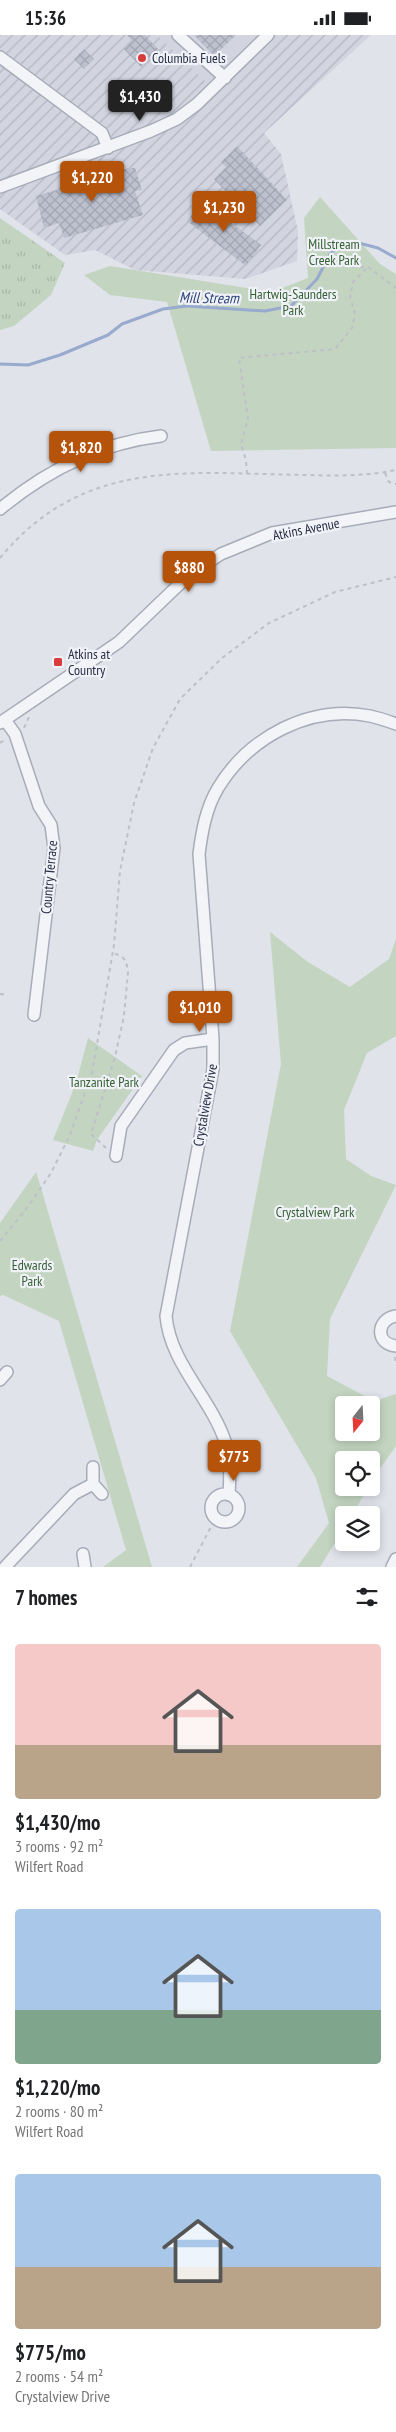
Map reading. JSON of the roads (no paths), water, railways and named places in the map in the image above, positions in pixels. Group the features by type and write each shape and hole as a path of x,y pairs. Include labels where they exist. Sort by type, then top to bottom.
{"street":[{"path":"178,35 225,78"},
{"path":"0,187 177,119 197,104 268,35"},
{"path":"0,57 102,133 108,147"},
{"path":"0,509 42,477 67,465 131,440 161,436"},
{"name":"Atkins Avenue","path":"2,721 119,642 189,575 220,554 272,533 396,512"},
{"name":"Crystalview Drive","path":"229,1495 230,1467 224,1440 171,1341 166,1316 213,1069 214,1039 199,854 202,831 217,789 234,765 250,749 273,733 298,721 318,716 343,714 370,716 396,724"},
{"name":"Country Terrace","path":"2,721 15,734 39,806 51,825 54,848 34,1015"},
{"path":"116,1156 121,1126 174,1050 185,1043 214,1039"},
{"path":"395,1350 382,1339 380,1331 383,1322 396,1316"},
{"path":"93,1467 93,1484 102,1494"},
{"path":"5,1567 74,1495 93,1484"},
{"path":"83,1554 85,1567"},
{"path":"392,1567 396,1559"}],"waterway":[{"name":"Mill Stream","path":"0,364 28,365 60,355 108,335 122,324 163,309 187,306 265,311 291,306 317,279 330,254 342,243 355,242 378,248 396,258"}],"place":[{"name":"Columbia Fuels","path":"142,58"},
{"name":"Atkins at Country","path":"58,662"}],"park label":[{"name":"Millstream Creek Park","path":"334,252"},
{"name":"Hartwig-Saunders Park","path":"293,302"},
{"name":"Tanzanite Park","path":"104,1082"},
{"name":"Crystalview Park","path":"315,1212"},
{"name":"Edwards Park","path":"32,1273"}]}
